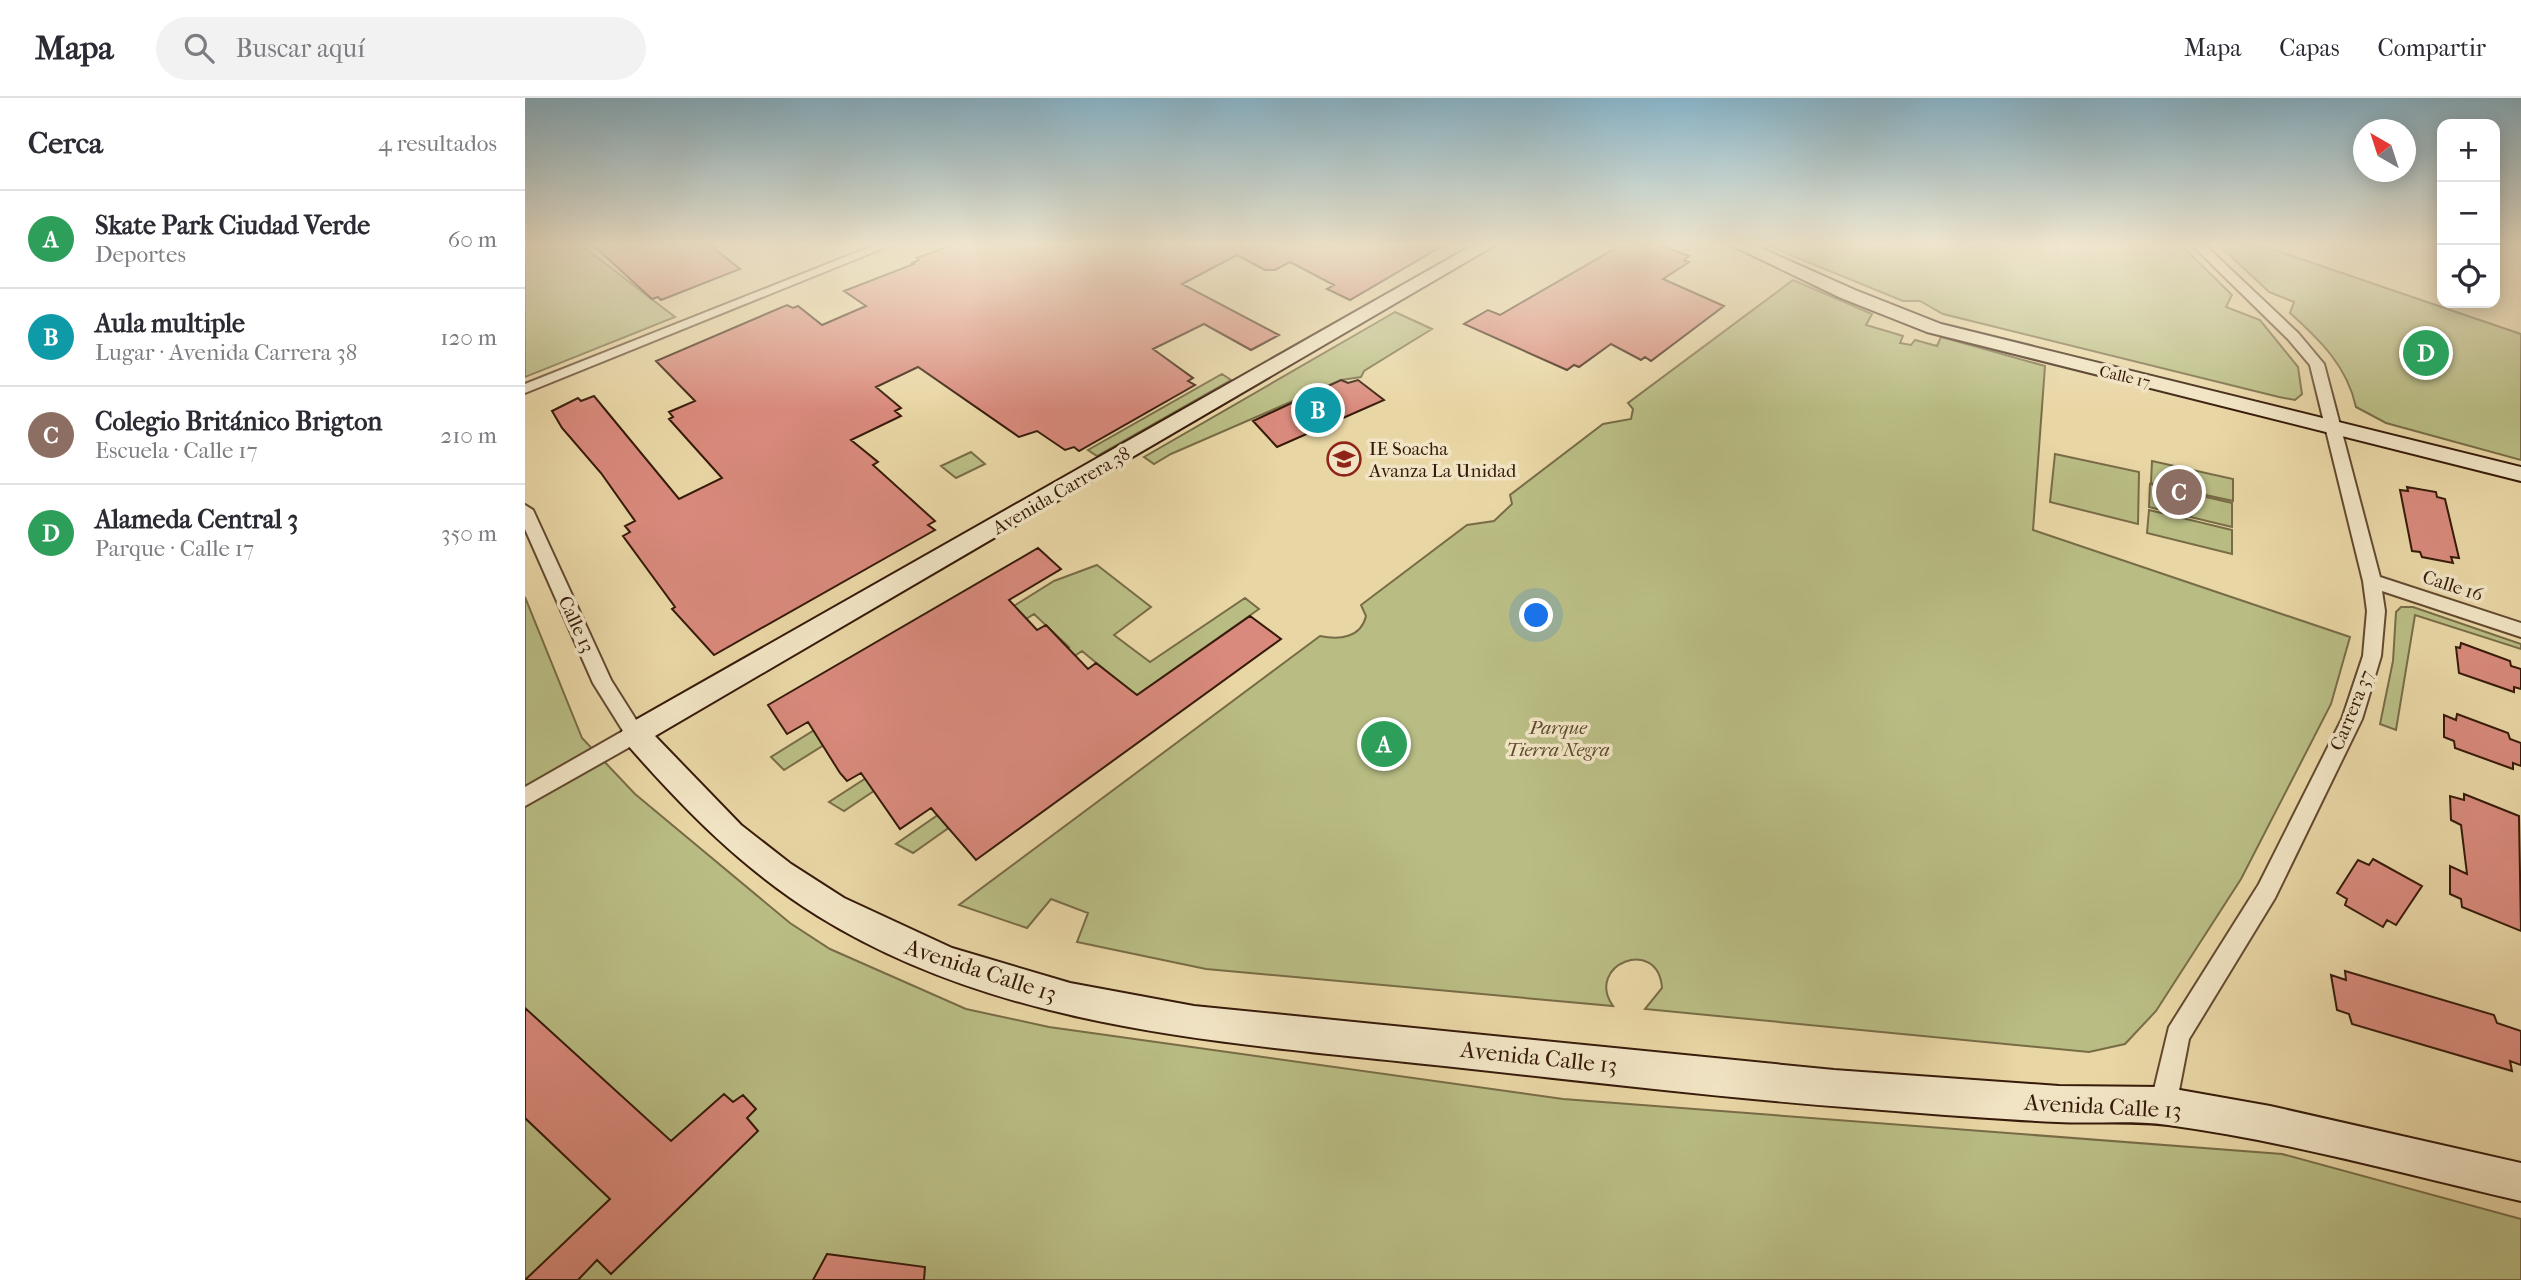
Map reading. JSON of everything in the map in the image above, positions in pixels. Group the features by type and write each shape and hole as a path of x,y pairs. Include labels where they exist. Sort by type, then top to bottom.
{"main road":[{"name":"Avenida Carrera 38","path":"635,734 1390,300"},
{"name":"Calle 17","path":"1862,300 1934,328 2521,474"},
{"name":"Avenida Calle 13","path":"635,734 731,836 786,877 858,923 900,945 965,969 1096,1006 1194,1023 1834,1088 2059,1104 2163,1106 2270,1125 2521,1182"}],"street":[{"path":"525,389 747,300"},
{"name":"Carrera 37","path":"2163,1106 2178,1035 2267,891 2357,707 2372,656 2377,611 2372,580 2332,426 2323,378 2307,349 2256,300"},
{"name":"Calle 13","path":"525,510 603,683 635,734"},
{"name":"Calle 16","path":"2372,580 2521,630"},
{"path":"525,797 635,734"}],"green space":[{"path":"525,300 653,300 675,317 525,377"},
{"name":"Parque Tierra Negra","path":"1766,300 1840,300 1872,314 1866,325 1903,336 1900,343 1911,345 1915,340 1937,346 1941,337 2045,366 2033,530 2350,637 2331,704 2241,879 2156,1011 2125,1044 2089,1052 1645,1009 1662,988 1658,972 1649,963 1637,960 1625,962 1615,968 1608,978 1607,991 1613,1006 1206,969 1077,942 1088,913 1051,899 1027,928 959,905 1320,636 1335,638 1354,633 1366,616 1361,605 1467,525 1494,521 1512,504 1510,495 1603,424 1631,419 1633,409 1628,403"},
{"path":"1901,300 2229,300 2226,307 2260,320 2298,367 2302,394 2295,400 2279,397 1943,314 1920,301"},
{"path":"2289,300 2422,300 2437,305 2437,308 2445,308 2521,334 2521,460 2386,423 2356,407 2339,366 2312,333 2290,313 2294,302"},
{"path":"1395,312 1432,329 1364,371 1361,377 1341,380 1171,454 1154,464 1144,457"},
{"path":"1222,374 1231,380 1097,456 1088,450"},
{"path":"971,452 985,464 956,478 941,466"},
{"path":"2055,454 2139,472 2138,524 2050,502"},
{"path":"2152,461 2233,479 2233,501 2151,483"},
{"path":"2150,484 2232,503 2232,527 2149,507"},
{"path":"2149,510 2232,530 2232,554 2147,533"},
{"path":"1097,565 1151,607 1114,635 1150,662 1245,598 1259,609 913,853 896,844 1124,686 1082,651 844,811 829,802 1069,647 1034,614 784,770 771,757 1054,581"},
{"path":"525,597 582,738 635,794 790,923 830,949 966,1009 1049,1027 1563,1099 2282,1154 2521,1219 2521,1280 525,1280"},
{"path":"2401,607 2413,607 2521,644 2521,649 2415,615 2396,730 2380,724 2393,661 2396,612"}],"building":[{"path":"857,300 1213,300 1279,335 1251,350 1204,324 1153,349 1193,378 1188,381 1195,385 1079,451 1074,447 1065,450 1037,431 1019,437 918,367 876,387 901,408 895,411 901,416 851,440 878,462 873,465 935,521 928,525 935,530 714,655 672,609 675,607 623,536 630,532 625,526 635,521 601,473 562,428 552,411 578,398 581,401 594,396 679,499 722,478 669,419 673,417 669,412 695,401 656,361 787,305 793,308 798,306 822,325 866,306"},
{"path":"1526,300 1711,300 1724,306 1651,361 1645,357 1641,360 1611,344 1579,367 1574,365 1567,370 1464,324 1488,310 1500,315"},
{"path":"1341,380 1348,383 1358,380 1384,400 1277,447 1253,421"},
{"path":"2407,487 2436,492 2437,497 2445,499 2459,558 2451,557 2453,563 2422,557 2420,552 2412,551 2400,490 2408,491"},
{"path":"1038,548 1061,569 1009,600 1037,630 1046,625 1088,669 1096,663 1137,695 1250,616 1281,639 976,860 931,808 900,829 861,773 847,781 840,773 808,722 787,734 768,705"},
{"path":"2461,643 2510,661 2511,666 2521,669 2521,689 2514,687 2514,692 2459,673 2456,647 2460,648"},
{"path":"2457,714 2508,733 2510,739 2521,743 2521,766 2513,763 2513,769 2455,748 2454,741 2444,737 2444,715 2456,720"},
{"path":"2464,794 2519,816 2521,931 2462,907 2461,899 2450,894 2450,866 2467,874 2461,825 2451,820 2450,796 2464,800"},
{"path":"2373,859 2422,886 2396,925 2387,920 2383,927 2345,905 2347,899 2337,893 2358,860 2369,865"},
{"path":"2345,971 2494,1015 2497,1023 2521,1031 2521,1065 2510,1061 2512,1071 2352,1024 2349,1014 2337,1010 2331,975 2346,980"},
{"path":"525,1008 671,1141 724,1094 733,1102 743,1095 756,1109 747,1118 758,1131 611,1274 597,1260 578,1280 525,1280 610,1199 525,1118"},
{"path":"827,1254 925,1267 924,1280 813,1280"}],"place":[{"name":"Alameda Central 3","path":"2426,353"},
{"name":"Aula multiple","path":"1318,410"},
{"name":"IE Soacha Avanza La Unidad","path":"1344,459"},
{"name":"Colegio Británico Brigton","path":"2179,492"},
{"name":"Skate Park Ciudad Verde","path":"1384,744"}]}
